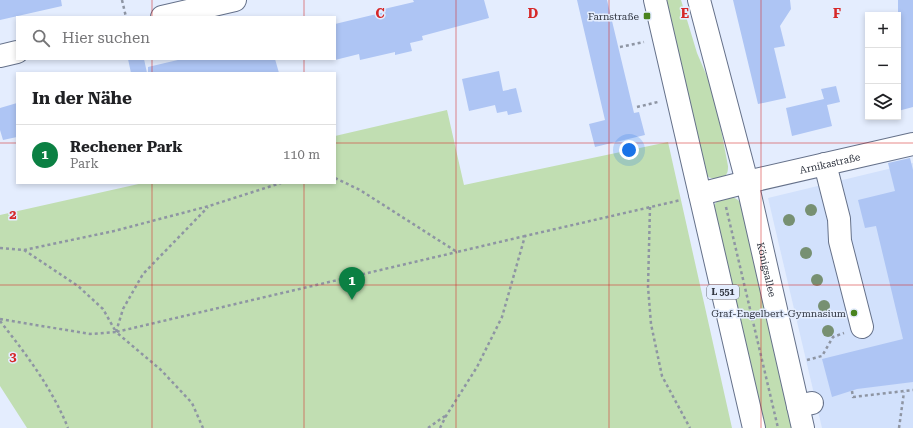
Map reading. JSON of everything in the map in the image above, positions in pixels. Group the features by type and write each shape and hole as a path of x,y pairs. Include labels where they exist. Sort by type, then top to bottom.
{"main road":[{"path":"166,16 235,0"},
{"name":"L 551","path":"655,0 754,428"},
{"name":"Königsallee","path":"699,0 805,405 803,428"},
{"path":"0,56 16,52"},
{"name":"Arnikastraße","path":"747,182 913,144"},
{"path":"825,164 839,219 840,241 862,326"},
{"path":"700,194 747,182"}],"path":[{"path":"122,0 126,16"},
{"path":"620,47 644,42"},
{"path":"637,107 658,102"},
{"path":"336,178 360,190 456,252"},
{"path":"0,248 24,250 114,231 209,206 278,184"},
{"path":"0,320 90,334 116,332 675,202"},
{"path":"725,204 778,428"},
{"path":"116,332 122,309 143,274 209,206"},
{"path":"650,207 648,287 652,331 662,376 690,428"},
{"path":"440,428 477,367 502,317 525,236"},
{"path":"24,250 78,286 103,309 116,332 161,370 192,403 203,428"},
{"path":"0,320 31,361 61,412 68,428"},
{"path":"803,361 822,356 833,337 862,326"},
{"path":"852,391 853,397 913,390"},
{"path":"899,428 904,392"},
{"path":"428,428 446,416"}],"shaded area":[{"name":"Graf-Engelbert-Gymnasium","path":"913,163 913,428 822,428 768,198"}],"green space":[{"path":"665,0 681,0 697,53 709,81 716,103 728,166 728,172 725,176 719,179 709,177 704,173"},
{"path":"447,110 464,185 668,142 732,428 27,428 0,386 0,215 139,184 336,184 336,136"},
{"path":"731,196 738,200 741,204 792,428 764,428 713,211 714,205 719,199"}],"building":[{"path":"0,0 61,0 62,6 0,20"},
{"path":"413,0 484,0 489,18 422,36 423,40 410,43 412,51 395,55 395,52 360,60 359,54 336,60 336,24 385,12 384,9 414,2"},
{"path":"577,0 607,0 634,113 639,112 645,135 595,147 589,124 605,120"},
{"path":"733,0 790,0 791,9 780,26 785,46 774,48 786,98 758,104"},
{"path":"898,0 913,0 913,107 901,110 901,12 898,12"},
{"path":"128,60 144,60 147,72 131,72"},
{"path":"178,60 275,60 279,72 148,72 148,67"},
{"path":"499,71 503,91 516,88 522,112 508,115 507,111 497,113 495,105 469,111 462,79"},
{"path":"836,86 840,102 827,105 832,126 792,136 786,108 824,99 821,89"},
{"path":"16,103 16,137 3,140 0,130 0,108"},
{"path":"910,158 913,170 913,382 857,389 832,397 822,359 903,339 876,226 865,228 858,200 895,191 888,163"}],"place":[{"name":"Farnstraße","path":"647,16"},
{"name":"Rechener Park","path":"352,300"},
{"name":"Graf-Engelbert-Gymnasium","path":"854,313"}]}
